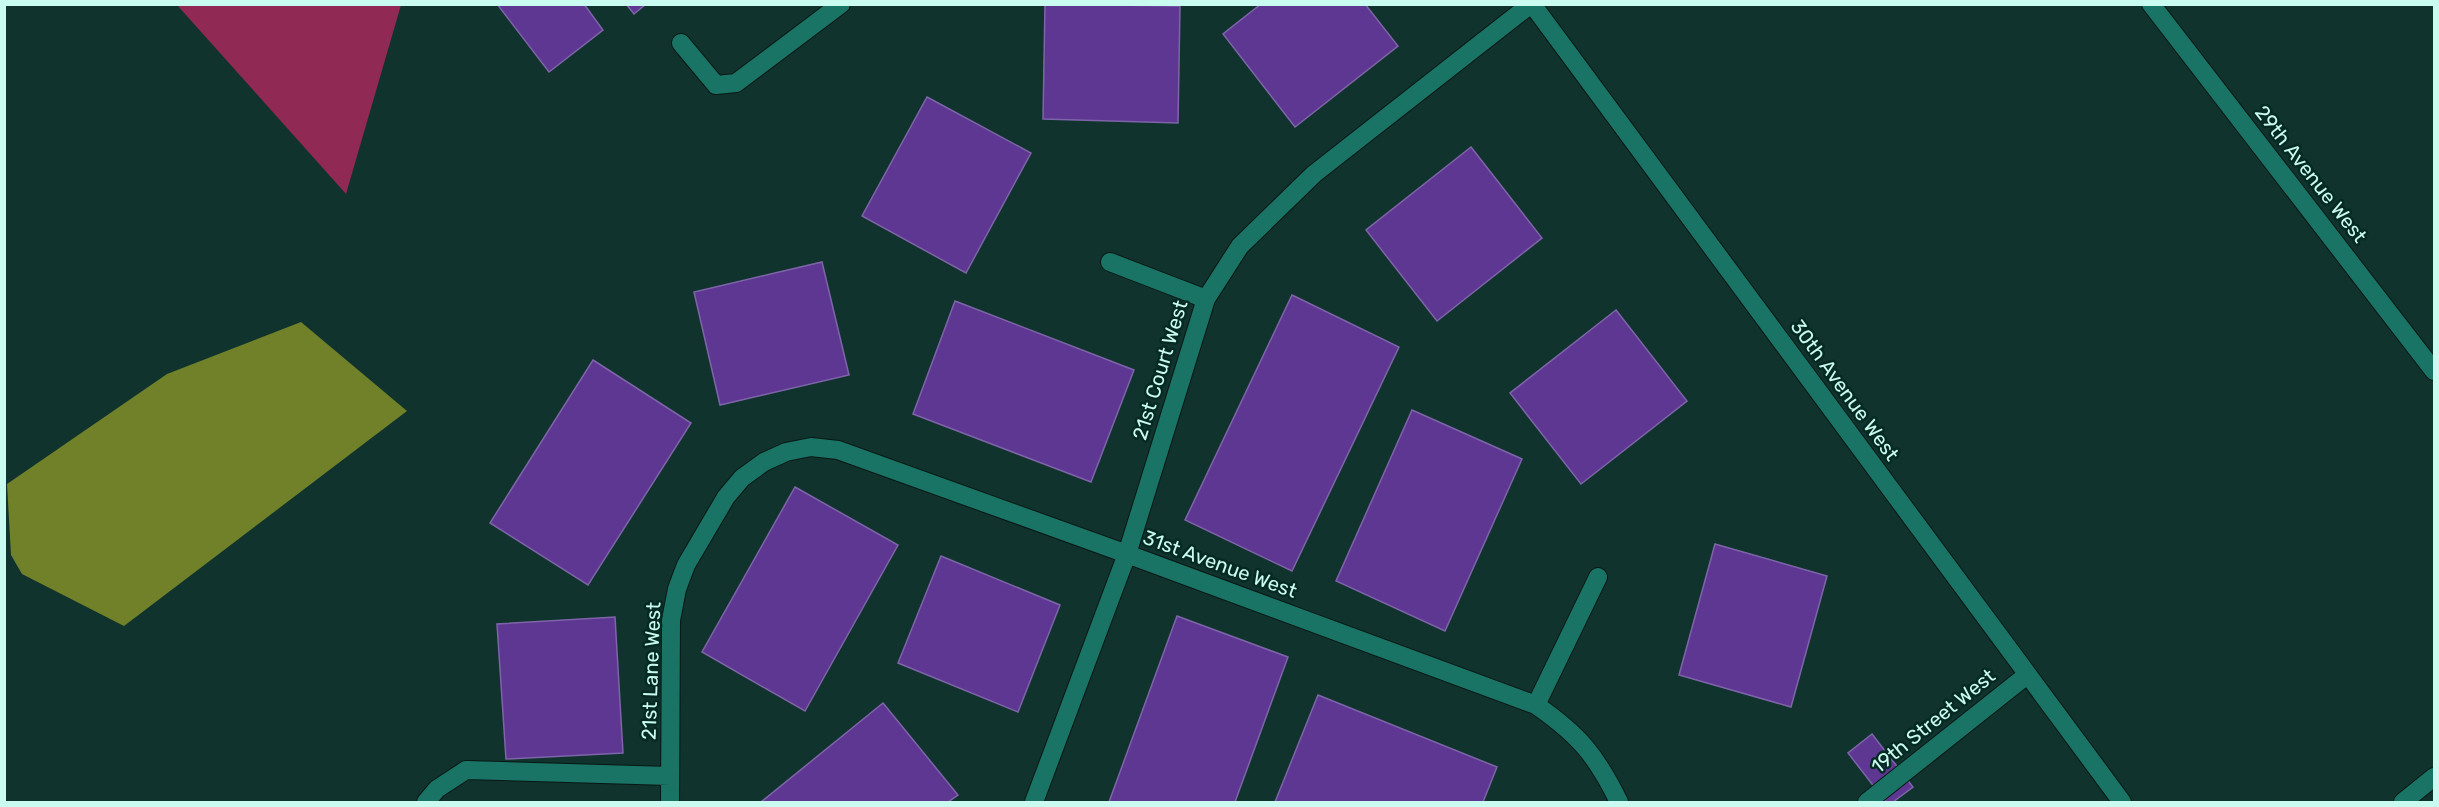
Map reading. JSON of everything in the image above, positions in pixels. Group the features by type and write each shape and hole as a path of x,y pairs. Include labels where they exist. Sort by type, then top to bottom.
{"street":[{"path":"681,42 716,85 736,83 841,4"},
{"name":"21st Court West","path":"1034,802 1127,554 1206,299 1240,246 1314,174 1532,4"},
{"name":"30th Avenue West","path":"1532,4 2122,802"},
{"name":"29th Avenue West","path":"2151,4 2434,371"},
{"path":"1110,262 1206,299"},
{"name":"31st Avenue West","path":"764,462 786,452 811,447 838,450 1536,705 1578,738 1597,759 1619,802"},
{"name":"21st Lane West","path":"670,802 671,620 677,589 686,565 726,497 742,478 764,462"},
{"path":"1536,705 1598,577"},
{"name":"19th Street West","path":"1868,802 2027,675"},
{"path":"426,802 437,789 466,770 670,776"},
{"path":"2403,802 2434,777"}],"shaded area":[{"path":"177,5 401,5 346,194"},
{"path":"301,322 407,411 124,626 22,574 11,555 7,484 167,374"}],"building":[{"path":"497,4 584,4 603,30 549,72"},
{"path":"626,4 646,4 634,14"},
{"path":"1045,4 1180,6 1178,123 1043,119"},
{"path":"1261,4 1365,4 1398,46 1295,127 1223,34"},
{"path":"927,97 1031,153 966,273 862,216"},
{"path":"1471,147 1542,238 1437,321 1366,230"},
{"path":"822,262 849,375 720,405 694,292"},
{"path":"1292,295 1399,347 1292,571 1185,520"},
{"path":"955,301 1134,370 1091,482 913,414"},
{"path":"1616,310 1687,401 1581,484 1510,393"},
{"path":"593,360 691,423 588,585 490,523"},
{"path":"1412,410 1522,459 1445,631 1336,581"},
{"path":"795,487 898,545 805,711 702,652"},
{"path":"1715,544 1827,576 1791,707 1679,675"},
{"path":"941,556 1060,605 1018,712 898,663"},
{"path":"1177,616 1288,657 1235,802 1109,802"},
{"path":"615,617 623,753 506,759 497,624"},
{"path":"1318,695 1497,767 1483,802 1275,802"},
{"path":"883,703 958,795 948,802 761,802"},
{"path":"1872,734 1913,787 1893,802 1886,802 1848,753"}]}
